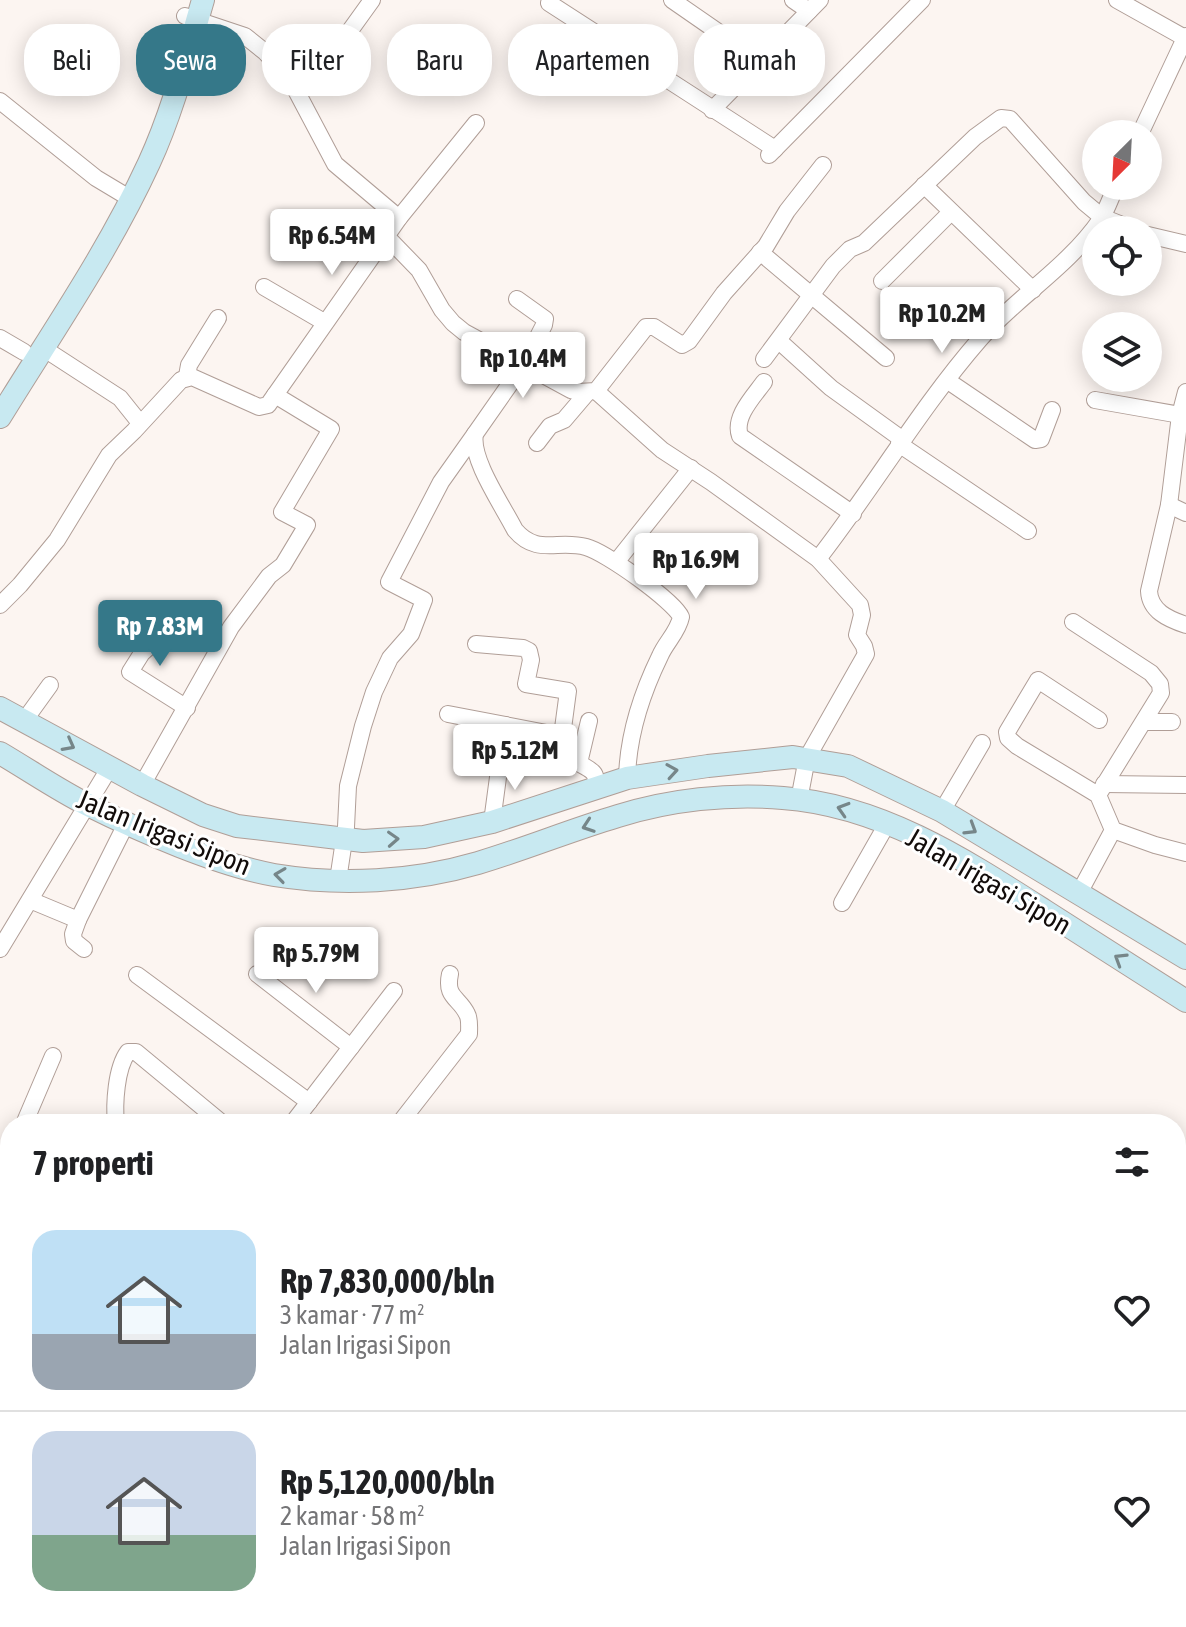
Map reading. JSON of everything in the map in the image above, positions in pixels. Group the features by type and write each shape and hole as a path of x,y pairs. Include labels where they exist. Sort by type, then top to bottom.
{"street":[{"path":"355,24 372,0"},
{"path":"672,0 707,24"},
{"path":"793,0 815,6 797,24"},
{"path":"560,5 771,153 922,0"},
{"path":"1117,0 1185,37 1146,120"},
{"path":"0,417 40,351 121,193 150,160 172,101 197,11 255,42 262,49"},
{"path":"299,96 335,164 399,218"},
{"path":"712,110 726,96"},
{"path":"0,101 96,178 121,193"},
{"path":"764,359 833,266 850,249 864,243 975,137 1006,118 1101,216"},
{"path":"187,376 259,407 266,407 399,218 476,123"},
{"path":"537,443 550,426 564,420 592,392 646,327 654,327 679,344 686,345 724,293 760,252 792,203 823,165"},
{"path":"924,185 1033,290"},
{"path":"882,281 951,212"},
{"path":"386,236 419,270 442,310 464,332 571,390 592,392 662,450 818,559 860,605 862,615 857,635 866,654 806,760 800,797"},
{"path":"1162,238 1186,244"},
{"path":"818,559 948,381 1003,315 1064,262 1082,241"},
{"path":"760,252 886,358"},
{"path":"264,287 324,322"},
{"path":"338,876 351,773 374,692 390,658 417,623 424,600 389,582 441,482 524,364 545,319 517,299"},
{"path":"0,605 57,540 109,455 187,376 189,365 218,318"},
{"path":"0,338 40,351 80,370 120,398 140,423"},
{"path":"779,341 831,388 901,442 1028,531"},
{"path":"0,390 40,351"},
{"path":"948,381 1035,440 1041,439 1052,410"},
{"path":"764,382 742,414 738,424 740,436 853,514"},
{"path":"1186,392 1182,447 1149,591 1149,600 1154,608 1186,625"},
{"path":"142,785 231,627 269,576 283,565 307,525 282,512 331,429 275,395"},
{"path":"1095,400 1183,415"},
{"path":"475,434 473,442 478,459 515,530 523,539 533,544 586,547 617,561 672,604 681,617 661,653 643,696 628,760 627,778"},
{"path":"617,561 691,468"},
{"path":"1169,505 1186,513"},
{"path":"1073,622 1151,673 1160,684 1161,693 1101,790 1113,830 1078,895"},
{"path":"174,624 142,653 130,672 187,708"},
{"path":"448,714 562,736 568,691 526,684 531,660 529,651 476,644"},
{"path":"1099,720 1038,680 1007,732 1008,738 1017,746 1101,790 1186,785"},
{"path":"24,721 50,685"},
{"name":"Jalan Irigasi Sipon","path":"0,708 108,769 203,815 237,826 342,842 424,837 492,822 627,778 722,764 806,760 848,766 942,811 1186,958"},
{"path":"589,721 579,763 593,770 597,776 595,786"},
{"path":"1144,722 1172,722"},
{"path":"492,822 505,725"},
{"path":"942,811 982,743"},
{"name":"Jalan Irigasi Sipon","path":"0,753 127,822 227,862 271,874 338,876 356,881 409,877 475,864 621,814 677,803 727,797 800,797 908,831 963,859 1186,1001"},
{"path":"0,949 108,769"},
{"path":"84,949 74,941 73,934 127,822"},
{"path":"842,903 887,824"},
{"path":"1113,830 1186,853"},
{"path":"30,900 78,920"},
{"path":"257,974 351,1047"},
{"path":"407,1114 469,1034 467,1014 452,996 448,983 450,974"},
{"path":"137,975 309,1102"},
{"path":"300,1114 394,991"},
{"path":"115,1114 121,1067 128,1052 136,1052 211,1114"},
{"path":"28,1114 53,1056"}]}
